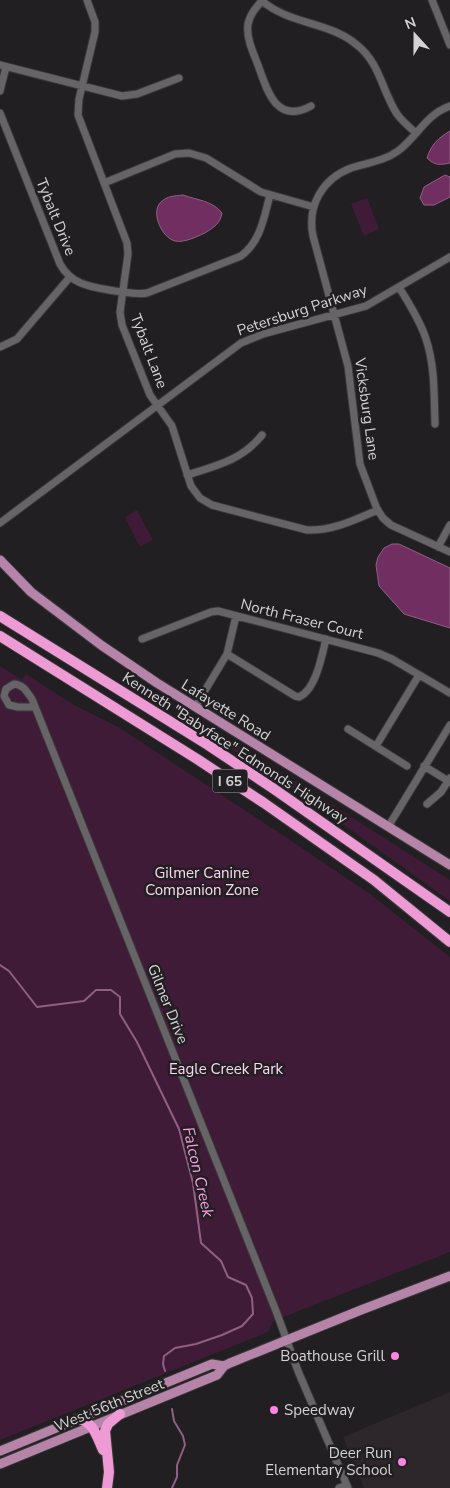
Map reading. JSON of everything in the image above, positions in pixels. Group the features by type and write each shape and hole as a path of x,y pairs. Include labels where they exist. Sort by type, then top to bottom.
{"highway":[{"name":"Kenneth \"Babyface\" Edmonds Highway","path":"0,616 266,783 450,912"},
{"name":"Kenneth \"Babyface\" Edmonds Highway","path":"0,636 264,803 374,880 450,942"},
{"path":"107,1488 109,1472 105,1429 120,1414"},
{"path":"77,1419 86,1420 92,1426 107,1458"}],"main road":[{"name":"Lafayette Road","path":"0,560 31,592 101,645 195,707 450,865"},
{"name":"West 56th Street","path":"0,1464 217,1375 224,1366 286,1340 450,1276"},
{"name":"West 56th Street","path":"0,1451 212,1364 224,1366"}],"street":[{"name":"Tybalt Lane","path":"87,0 95,22 95,32 78,105 78,118 126,238 128,248 120,312 122,325 149,392 172,426 187,475 196,494 210,504 304,529 322,530 336,527 378,510"},
{"path":"312,106 302,110 289,110 276,104 268,93 248,34 250,17 261,0 281,14 332,30 359,46 378,70 396,113 416,133"},
{"path":"432,0 450,45"},
{"path":"0,91 3,66 127,96 179,78"},
{"path":"104,183 175,154 189,153 206,158 256,190 314,207 322,189 334,176 352,168 382,160 393,154 433,114 450,106"},
{"name":"Tybalt Drive","path":"0,114 59,261 70,277 84,285 138,294 154,291 235,258 246,252 254,244 260,233 270,194"},
{"name":"Vicksburg Lane","path":"314,207 312,231 349,373 360,464 378,510 391,525 450,552"},
{"name":"Petersburg Parkway","path":"0,523 241,343 263,334 366,306 450,256"},
{"path":"0,347 17,339 70,277"},
{"path":"399,287 420,324 430,352 433,369 435,424"},
{"path":"187,475 235,459 252,446 262,435"},
{"path":"438,547 450,525"},
{"name":"North Fraser Court","path":"142,639 218,611 384,655 450,693"},
{"path":"195,707 227,654 236,616"},
{"path":"227,654 295,696 300,697 316,676 326,640"},
{"path":"376,746 419,675"},
{"name":"Gilmer Drive","path":"34,707 276,1311 298,1371 348,1486"},
{"path":"388,827 450,725"},
{"path":"348,730 407,766"},
{"path":"424,766 449,780 441,792 427,804"},
{"path":"339,1488 348,1486"}],"shaded area":[{"path":"450,131 450,163 435,164 427,158 431,149 439,139"},
{"path":"445,175 450,177 450,197 434,205 424,205 420,198 424,187"},
{"path":"183,195 209,203 222,213 218,223 205,233 194,238 175,241 166,235 159,224 157,218 158,206 163,200"},
{"path":"392,544 399,544 450,568 450,628 404,614 379,586 376,565 378,557 384,548"},
{"name":"Deer Run Elementary School","path":"450,1392 450,1488 364,1488 343,1437"}],"green space":[{"path":"367,198 379,229 364,236 351,204"},
{"path":"137,510 153,540 140,547 125,517"},
{"name":"Eagle Creek Park","path":"0,666 22,680 26,674 72,704 120,728 370,894 450,957 450,1252 273,1321 268,1332 0,1440"},
{"path":"193,716 450,880 450,901 337,820 206,732 193,721"}],"waterway":[{"name":"Falcon Creek","path":"0,965 9,971 37,1007 84,1001 96,990 111,990 120,997 120,1014 137,1042 179,1129 193,1183 201,1243 221,1261 228,1277 246,1285 252,1298 253,1314 242,1326 196,1344 175,1348 164,1356 163,1364 165,1371"},
{"name":"Falcon Creek","path":"172,1409 174,1421 183,1436 185,1445 177,1465 177,1477 172,1488"}],"place":[{"name":"Boathouse Grill","path":"395,1356"},
{"name":"Speedway","path":"274,1410"},
{"name":"Deer Run Elementary School","path":"402,1462"}],"park label":[{"name":"Gilmer Canine Companion Zone","path":"202,882"}]}
